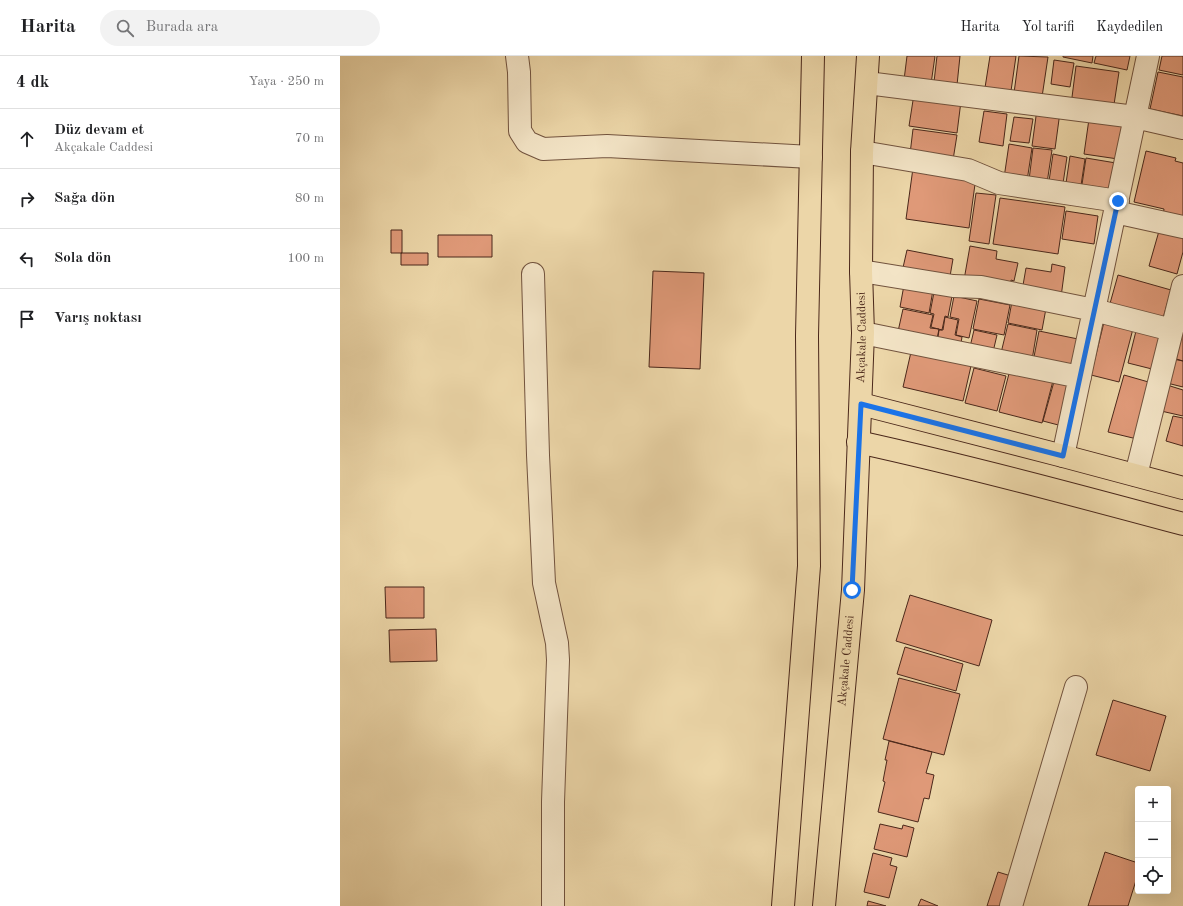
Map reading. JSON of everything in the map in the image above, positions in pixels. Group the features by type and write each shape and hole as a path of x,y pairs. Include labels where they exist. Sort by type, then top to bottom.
{"main road":[{"path":"784,906 809,566 808,336 813,56"},
{"name":"Akçakale Caddesi","path":"824,906 852,590 861,404 863,332 861,271 862,152 868,56"},
{"path":"861,404 1183,488"},
{"path":"858,442 900,451 1183,524"}],"street":[{"path":"517,56 519,72 520,131 527,142 543,148 607,146 811,156"},
{"path":"1063,456 1148,56"},
{"path":"867,83 1136,117 1183,128"},
{"path":"862,152 968,170 999,183 1116,206 1183,227"},
{"path":"861,271 953,286 981,287 1094,310 1172,330"},
{"path":"533,274 538,455 544,583 558,660 553,802 554,906"},
{"path":"1136,475 1183,286"},
{"path":"863,332 1080,376"},
{"path":"1011,906 1076,687"}],"building":[{"path":"907,56 935,56 931,84 904,80"},
{"path":"937,56 960,56 957,85 934,82"},
{"path":"990,56 1016,56 1010,98 984,94"},
{"path":"1019,56 1048,57 1042,97 1014,93"},
{"path":"1063,56 1093,56 1092,63"},
{"path":"1096,56 1130,56 1127,70 1094,63"},
{"path":"1162,56 1183,56 1183,75 1159,70"},
{"path":"1054,60 1074,63 1070,87 1051,84"},
{"path":"1076,66 1119,72 1113,111 1071,105"},
{"path":"1158,72 1183,77 1183,116 1150,109"},
{"path":"914,94 961,101 957,133 909,126"},
{"path":"1037,109 1060,112 1055,149 1032,146"},
{"path":"984,111 1007,114 1003,146 979,142"},
{"path":"1014,117 1033,119 1029,143 1010,141"},
{"path":"1089,119 1123,124 1118,159 1084,154"},
{"path":"913,129 957,135 953,160 910,154"},
{"path":"1009,144 1032,148 1027,181 1004,178"},
{"path":"1033,148 1052,150 1047,183 1029,180"},
{"path":"1146,151 1176,158 1175,161 1183,163 1183,221 1163,216 1164,209 1134,202"},
{"path":"1053,154 1067,157 1062,190 1048,188"},
{"path":"1070,156 1085,159 1080,192 1065,190"},
{"path":"1086,158 1116,163 1112,196 1081,191"},
{"path":"913,168 976,177 969,228 906,219"},
{"path":"976,193 996,195 989,244 969,241"},
{"path":"1000,198 1065,207 1058,254 993,244"},
{"path":"1066,211 1098,216 1094,244 1062,239"},
{"path":"391,230 402,230 402,253 391,253"},
{"path":"1159,231 1183,238 1183,252 1177,274 1149,266"},
{"path":"438,235 492,235 492,257 438,257"},
{"path":"970,246 997,251 996,259 1018,263 1014,281 1011,280 1010,288 964,280"},
{"path":"907,250 953,259 949,282 902,272"},
{"path":"401,253 428,253 428,265 401,265"},
{"path":"1052,264 1065,267 1061,297 1022,291 1026,268 1051,272"},
{"path":"653,271 704,273 700,369 649,367"},
{"path":"1118,275 1171,290 1162,322 1109,307"},
{"path":"904,285 933,290 929,313 900,307"},
{"path":"935,287 953,291 948,317 945,316 942,330 931,327 934,314 930,313"},
{"path":"954,296 977,301 969,338 956,335 959,319 950,317"},
{"path":"1013,296 1047,303 1042,330 1008,323"},
{"path":"979,299 1010,305 1004,335 973,329"},
{"path":"903,309 933,315 930,328 939,329 936,344 897,336"},
{"path":"945,317 958,320 955,335 962,337 960,349 937,344 939,330 943,330"},
{"path":"1105,318 1134,325 1119,382 1091,375"},
{"path":"1008,324 1037,330 1032,360 1001,353"},
{"path":"1137,327 1165,335 1156,370 1128,363"},
{"path":"974,330 997,335 993,352 970,347"},
{"path":"1039,331 1078,339 1072,370 1033,362"},
{"path":"1180,333 1183,334 1183,361 1173,358"},
{"path":"911,352 971,366 963,401 903,387"},
{"path":"1173,359 1183,361 1183,387 1167,383"},
{"path":"1011,366 1054,377 1042,423 999,412"},
{"path":"974,368 1006,376 997,411 965,403"},
{"path":"1124,375 1152,383 1137,439 1108,432"},
{"path":"1055,378 1077,384 1066,427 1043,421"},
{"path":"1167,385 1183,390 1183,416 1161,411"},
{"path":"1173,416 1183,418 1183,446 1166,441"},
{"path":"385,587 424,587 424,618 386,618"},
{"path":"910,595 992,620 979,666 896,641"},
{"path":"436,629 437,661 390,662 389,630"},
{"path":"905,647 963,664 956,691 897,674"},
{"path":"899,678 960,694 944,755 883,739"},
{"path":"1113,700 1166,716 1150,771 1096,755"},
{"path":"889,741 932,752 926,773 934,775 929,799 924,798 918,822 878,812 885,782 883,781 887,760 885,760"},
{"path":"880,824 902,829 903,825 914,828 907,857 874,849"},
{"path":"1105,852 1135,862 1135,884 1128,906 1088,906"},
{"path":"873,853 892,858 890,865 897,867 889,898 864,892"},
{"path":"998,872 1011,876 1001,906 987,906"},
{"path":"921,899 938,906 918,906"},
{"path":"868,901 886,906 867,906"}],"route":[{"path":"852,590 861,404 1063,456 1118,201"}]}
